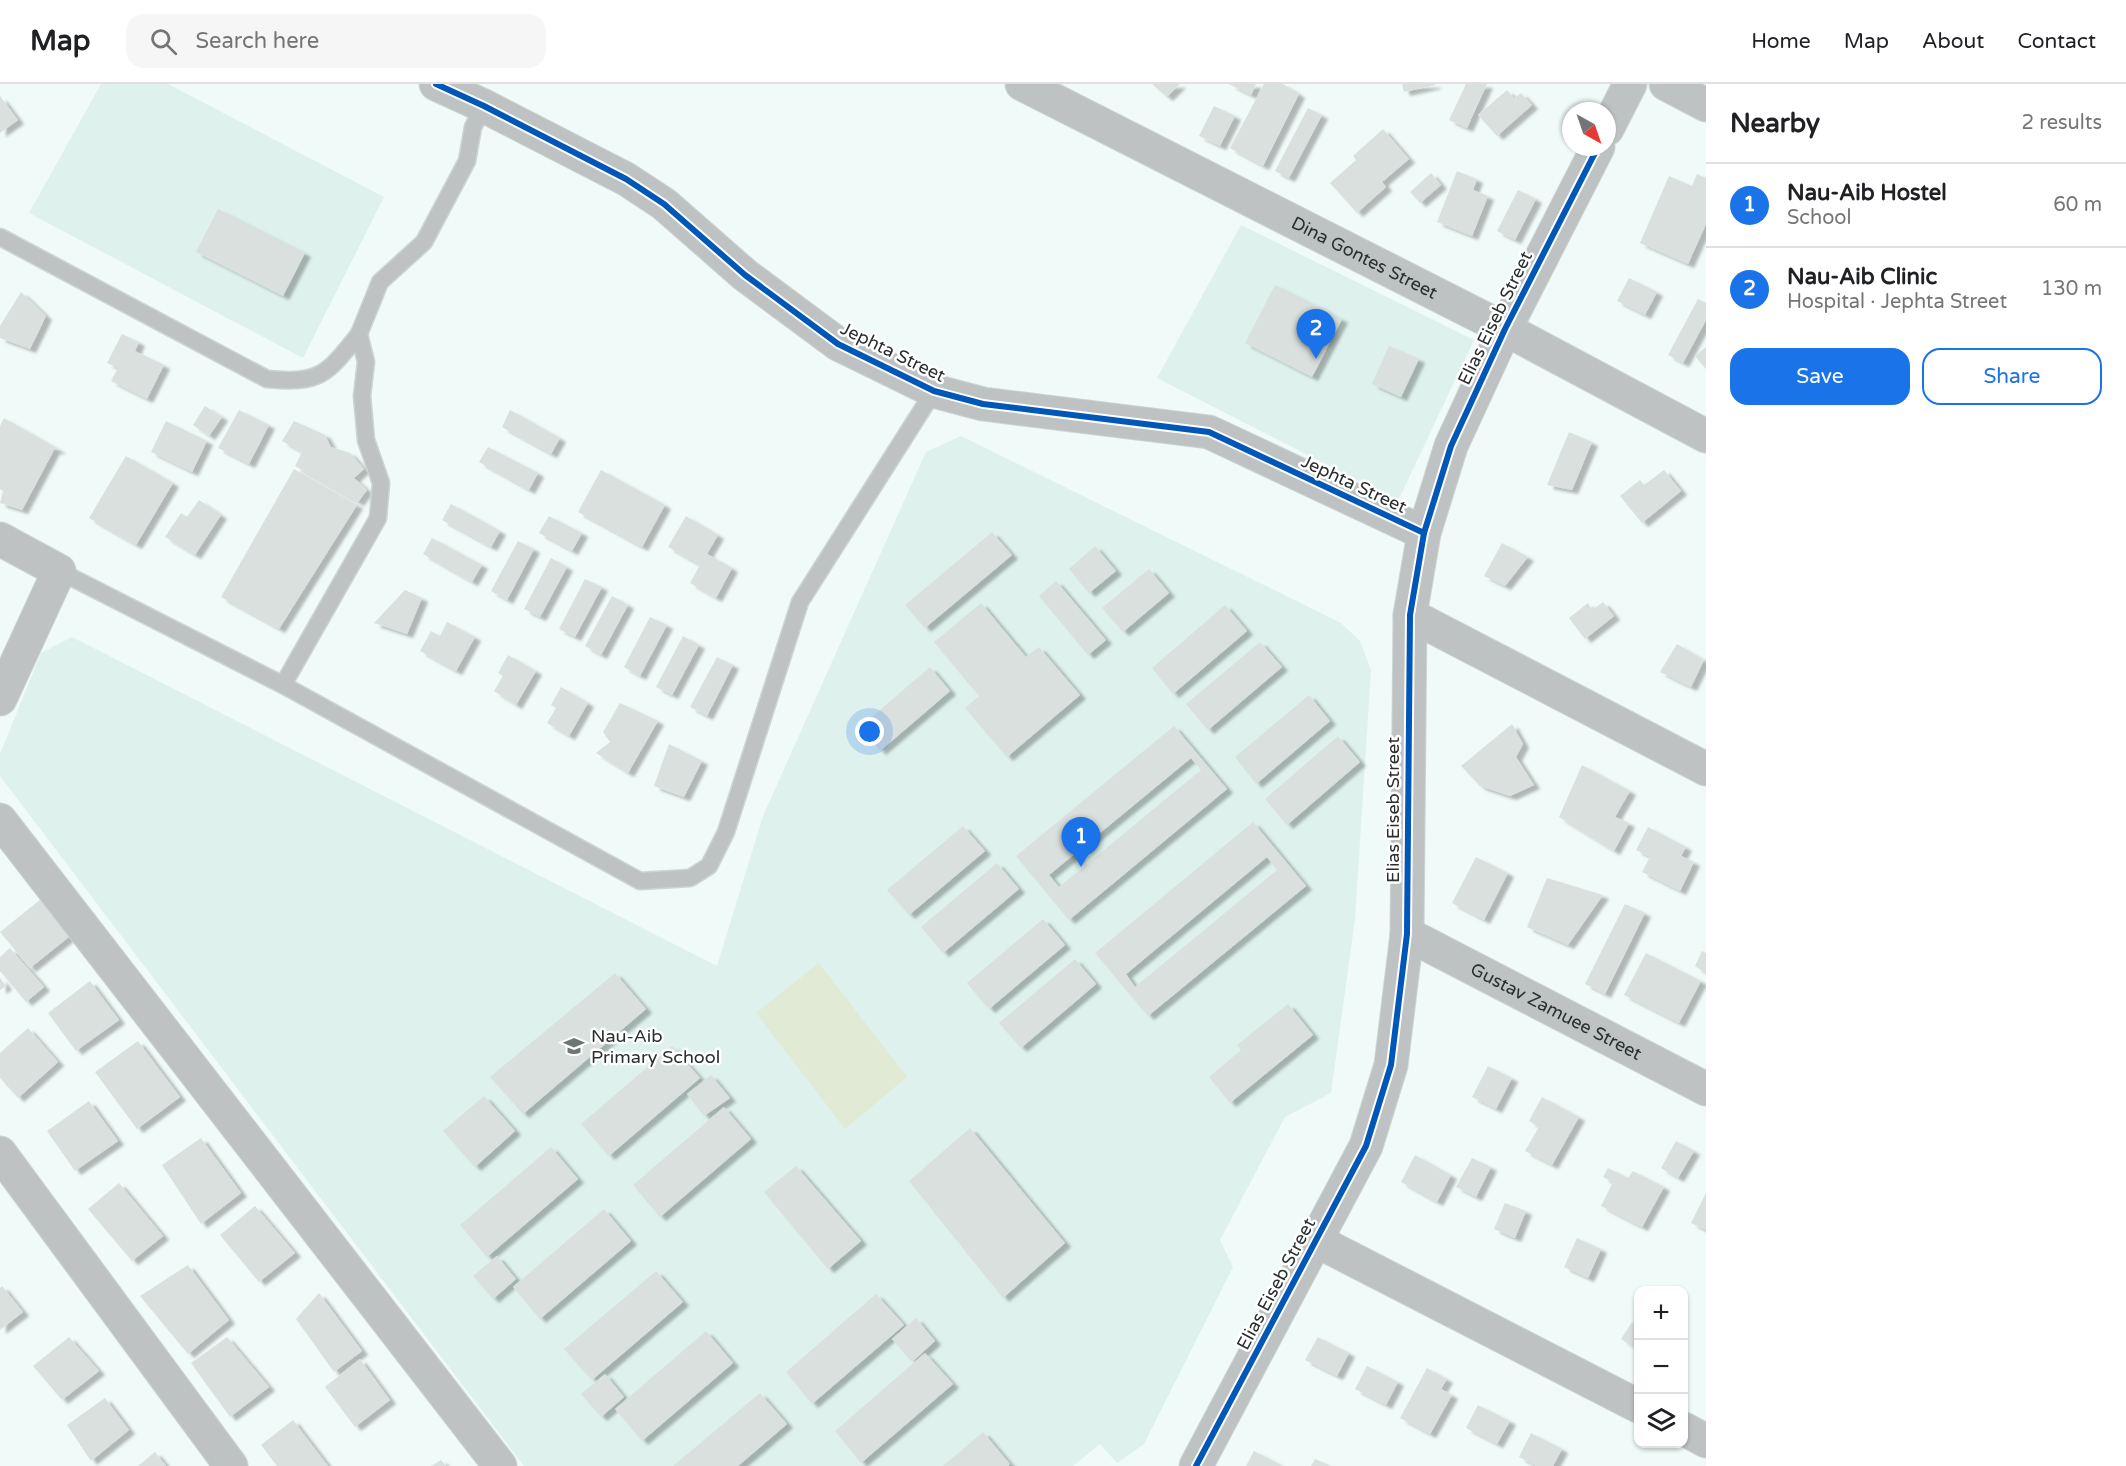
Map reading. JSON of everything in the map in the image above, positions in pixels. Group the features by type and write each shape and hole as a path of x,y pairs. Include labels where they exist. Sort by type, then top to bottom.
{"street":[{"name":"Jephta Street","path":"436,84 626,179 664,204 745,275 838,344 934,391 983,404 1209,432 1424,533"},
{"name":"Dina Gontes Street","path":"1022,84 1505,329 1706,436"},
{"path":"1616,111 1630,84"},
{"path":"1666,84 1706,105"},
{"name":"Elias Eiseb Street","path":"1196,1466 1366,1146 1391,1065 1407,934 1410,615 1424,533 1451,447 1505,329 1593,156"},
{"path":"0,539 59,571 0,699"},
{"path":"1410,615 1706,769"},
{"path":"0,820 500,1466"},
{"name":"Gustav Zamuee Street","path":"1407,934 1706,1089"},
{"path":"0,1153 231,1466"},
{"path":"1317,1241 1634,1404"},
{"path":"1688,1432 1706,1441"}],"lane":[{"path":"0,237 267,379 299,382 331,369 359,334 380,282 424,242 467,161 473,127 484,106"},
{"path":"283,685 378,518 381,483 366,440 362,396 366,362 359,334"},
{"path":"59,571 283,685 640,881 690,878 709,866 726,832 800,602 934,391"}],"shaded area":[{"path":"101,84 168,84 384,197 303,358 29,213"},
{"path":"1241,225 1474,340 1398,501 1157,378"},
{"name":"Nau-Aib Primary School","path":"961,436 1341,623 1360,641 1371,670 1355,919 1331,1093 1285,1117 1220,1240 1233,1267 1144,1444 1117,1463 1100,1444 1073,1466 524,1466 0,776 0,754 41,653 72,637 717,966 763,816 926,452"}],"green space":[{"path":"819,963 907,1077 845,1129 756,1013"}],"building":[{"path":"1152,84 1180,84 1167,97"},
{"path":"1229,84 1256,84 1251,95"},
{"path":"1264,84 1283,84 1299,94 1263,166 1230,148"},
{"path":"1402,84 1435,84 1435,85 1404,92"},
{"path":"1466,84 1487,84 1467,128 1449,120"},
{"path":"1507,90 1514,98 1521,93 1532,105 1497,136 1478,115"},
{"path":"0,96 18,120 0,133"},
{"path":"1214,106 1235,116 1220,146 1199,136"},
{"path":"1308,108 1322,115 1289,178 1275,171"},
{"path":"1383,129 1409,159 1382,182 1386,187 1357,213 1330,183 1356,160 1353,156"},
{"path":"1457,171 1477,179 1473,190 1488,196 1472,236 1437,222"},
{"path":"1431,173 1441,185 1420,203 1410,192"},
{"path":"1697,174 1706,178 1706,224 1688,264 1640,243 1669,176 1692,186"},
{"path":"1518,190 1536,199 1515,240 1497,231"},
{"path":"218,209 305,253 283,296 196,252"},
{"path":"1629,278 1657,292 1645,315 1617,301"},
{"path":"1275,285 1342,319 1312,377 1245,343"},
{"path":"21,292 46,316 30,349 0,338 0,326"},
{"path":"1698,299 1706,303 1706,320 1683,363 1668,355"},
{"path":"122,334 139,342 135,351 164,365 147,399 111,381 118,368 107,363"},
{"path":"1389,346 1419,359 1401,397 1372,384"},
{"path":"1706,347 1706,369 1695,356"},
{"path":"205,406 222,417 209,436 193,425"},
{"path":"239,410 269,425 249,464 218,448"},
{"path":"510,410 560,438 551,454 502,427"},
{"path":"4,418 60,450 54,450 22,510 0,503 3,491 0,489 0,426"},
{"path":"166,421 207,441 192,472 151,452"},
{"path":"294,421 325,435 331,447 350,453 364,469 354,478 367,490 358,502 295,466 302,452 282,441"},
{"path":"1569,432 1592,442 1572,490 1547,485"},
{"path":"488,447 538,473 529,490 479,462"},
{"path":"126,456 173,483 136,545 89,518"},
{"path":"294,469 357,505 279,629 221,597"},
{"path":"601,470 665,505 642,547 578,512"},
{"path":"1664,470 1681,491 1642,523 1620,496 1640,480 1644,485"},
{"path":"199,500 221,515 195,555 165,537 181,513 187,517"},
{"path":"451,504 500,531 491,547 442,520"},
{"path":"549,516 582,533 572,551 539,533"},
{"path":"686,516 718,535 707,554 732,568 716,598 690,583 700,565 668,547"},
{"path":"992,532 1012,555 925,628 905,605"},
{"path":"432,538 482,565 472,582 423,554"},
{"path":"518,541 534,549 507,600 491,591"},
{"path":"1502,543 1528,557 1505,586 1484,576"},
{"path":"1095,546 1116,571 1089,593 1069,569"},
{"path":"551,558 567,567 540,617 524,609"},
{"path":"1149,569 1169,593 1123,632 1102,608"},
{"path":"585,579 602,587 575,637 559,629"},
{"path":"1056,581 1106,640 1088,655 1039,596"},
{"path":"405,590 422,598 407,634 374,623"},
{"path":"612,596 628,605 601,655 585,646"},
{"path":"1603,602 1614,616 1585,639 1569,618 1588,603 1592,610"},
{"path":"981,603 1026,657 1039,647 1080,695 1007,757 965,708 979,696 934,642"},
{"path":"1225,605 1247,631 1173,694 1152,668"},
{"path":"650,617 667,625 640,676 624,667"},
{"path":"447,622 475,637 456,671 420,651 431,631 440,636"},
{"path":"683,636 699,645 672,695 656,687"},
{"path":"1260,642 1282,667 1208,730 1186,704"},
{"path":"1677,644 1704,660 1691,687 1660,672"},
{"path":"508,655 536,671 516,705 494,691 503,676 498,673"},
{"path":"717,657 733,665 707,716 690,707"},
{"path":"930,667 950,691 880,751 860,727"},
{"path":"561,687 588,703 569,736 547,723 556,708 551,705"},
{"path":"1309,695 1330,721 1256,784 1235,757"},
{"path":"620,703 658,721 628,773 596,753 610,742 603,732"},
{"path":"1512,724 1523,744 1516,757 1534,785 1510,796 1480,786 1461,766"},
{"path":"1174,726 1227,789 1069,920 1016,856","holes":["1191,758 1201,770 1059,887 1049,875"]},
{"path":"1338,736 1360,762 1287,825 1265,799"},
{"path":"669,744 702,761 684,797 654,786"},
{"path":"1582,765 1630,791 1615,817 1629,823 1614,851 1559,817"},
{"path":"1253,822 1306,886 1148,1016 1095,953","holes":["1267,857 1277,870 1135,987 1126,974"]},
{"path":"963,826 985,851 909,915 887,890"},
{"path":"1648,827 1686,847 1681,856 1694,862 1680,891 1642,872 1650,857 1636,850"},
{"path":"1476,857 1508,873 1484,920 1452,903"},
{"path":"997,863 1019,889 943,953 921,927"},
{"path":"1547,878 1603,895 1568,945 1527,927"},
{"path":"41,899 70,936 30,968 0,932"},
{"path":"1625,904 1645,913 1605,994 1585,984"},
{"path":"1043,919 1065,945 989,1009 967,983"},
{"path":"10,948 44,987 26,1002 0,971 0,957"},
{"path":"1702,951 1706,953 1706,973 1695,966"},
{"path":"1646,953 1701,981 1679,1023 1624,995"},
{"path":"1075,959 1096,984 1021,1048 999,1023"},
{"path":"615,973 646,1009 523,1114 490,1077"},
{"path":"0,978 6,986 0,990"},
{"path":"90,981 119,1020 76,1051 48,1013"},
{"path":"1288,1004 1313,1035 1230,1103 1209,1077 1241,1050 1237,1045"},
{"path":"28,1028 58,1062 18,1098 0,1078 0,1053"},
{"path":"138,1041 180,1097 137,1129 95,1072"},
{"path":"672,1046 700,1078 609,1156 581,1124"},
{"path":"1488,1066 1512,1078 1496,1109 1472,1097"},
{"path":"711,1075 730,1098 704,1116 687,1094"},
{"path":"484,1096 515,1131 475,1167 443,1131"},
{"path":"1542,1097 1579,1117 1552,1165 1525,1151 1539,1127 1529,1121"},
{"path":"89,1101 118,1141 75,1171 47,1131"},
{"path":"724,1107 751,1139 660,1217 633,1185"},
{"path":"970,1128 1065,1243 1003,1298 909,1181"},
{"path":"201,1138 241,1193 201,1224 162,1165"},
{"path":"1676,1141 1694,1151 1678,1178 1661,1168"},
{"path":"551,1147 578,1179 487,1257 460,1225"},
{"path":"1415,1155 1451,1175 1437,1202 1401,1182"},
{"path":"1472,1158 1491,1167 1476,1197 1456,1187"},
{"path":"796,1166 861,1241 828,1269 764,1192"},
{"path":"1608,1168 1628,1178 1633,1171 1664,1187 1642,1227 1601,1206 1613,1182 1603,1177"},
{"path":"119,1183 163,1236 132,1261 88,1209"},
{"path":"1706,1193 1706,1230 1691,1223"},
{"path":"1505,1203 1526,1211 1515,1238 1494,1229"},
{"path":"255,1206 295,1253 259,1282 220,1235"},
{"path":"604,1209 631,1241 540,1319 513,1287"},
{"path":"1577,1238 1601,1249 1588,1278 1564,1267"},
{"path":"497,1256 516,1279 493,1299 473,1276"},
{"path":"188,1265 229,1320 188,1354 140,1296"},
{"path":"656,1271 683,1302 592,1380 564,1349"},
{"path":"2,1286 23,1312 0,1330 0,1288"},
{"path":"319,1293 362,1351 334,1372 296,1319"},
{"path":"876,1294 904,1325 812,1404 786,1372"},
{"path":"916,1318 935,1341 912,1362 892,1339"},
{"path":"1632,1322 1634,1323 1634,1347 1621,1339"},
{"path":"706,1331 733,1363 642,1441 615,1409"},
{"path":"69,1337 99,1371 62,1400 33,1366"},
{"path":"227,1337 269,1387 230,1417 191,1363"},
{"path":"1318,1337 1349,1353 1337,1376 1305,1360"},
{"path":"925,1353 953,1384 861,1463 835,1431"},
{"path":"360,1359 390,1400 355,1427 325,1387"},
{"path":"1367,1366 1398,1382 1386,1405 1355,1389"},
{"path":"1427,1368 1447,1379 1441,1389 1452,1395 1430,1434 1400,1418"},
{"path":"605,1374 624,1397 601,1417 581,1394"},
{"path":"760,1393 787,1424 738,1466 673,1466"},
{"path":"105,1398 129,1430 91,1461 67,1425"},
{"path":"1478,1405 1510,1421 1497,1444 1466,1428"},
{"path":"293,1420 328,1466 277,1466 261,1445"},
{"path":"983,1432 1010,1464 1008,1466 943,1466"},
{"path":"1531,1433 1562,1449 1553,1466 1537,1466 1519,1457"},
{"path":"1254,1451 1283,1466 1246,1466"},
{"path":"155,1452 166,1466 138,1466"},
{"path":"1315,1459 1331,1466 1311,1466"},
{"path":"441,1460 446,1466 431,1466"}],"cycle path":[{"path":"436,84 626,179 664,204 745,275 838,344 934,391 983,404 1209,432 1424,533"},
{"path":"1196,1466 1366,1146 1391,1065 1407,934 1410,615 1424,533 1451,446 1505,329 1593,156"}],"place":[{"name":"Nau-Aib Clinic","path":"1316,359"},
{"name":"Nau-Aib Hostel","path":"1081,867"},
{"name":"Nau-Aib Primary School","path":"574,1046"}]}
